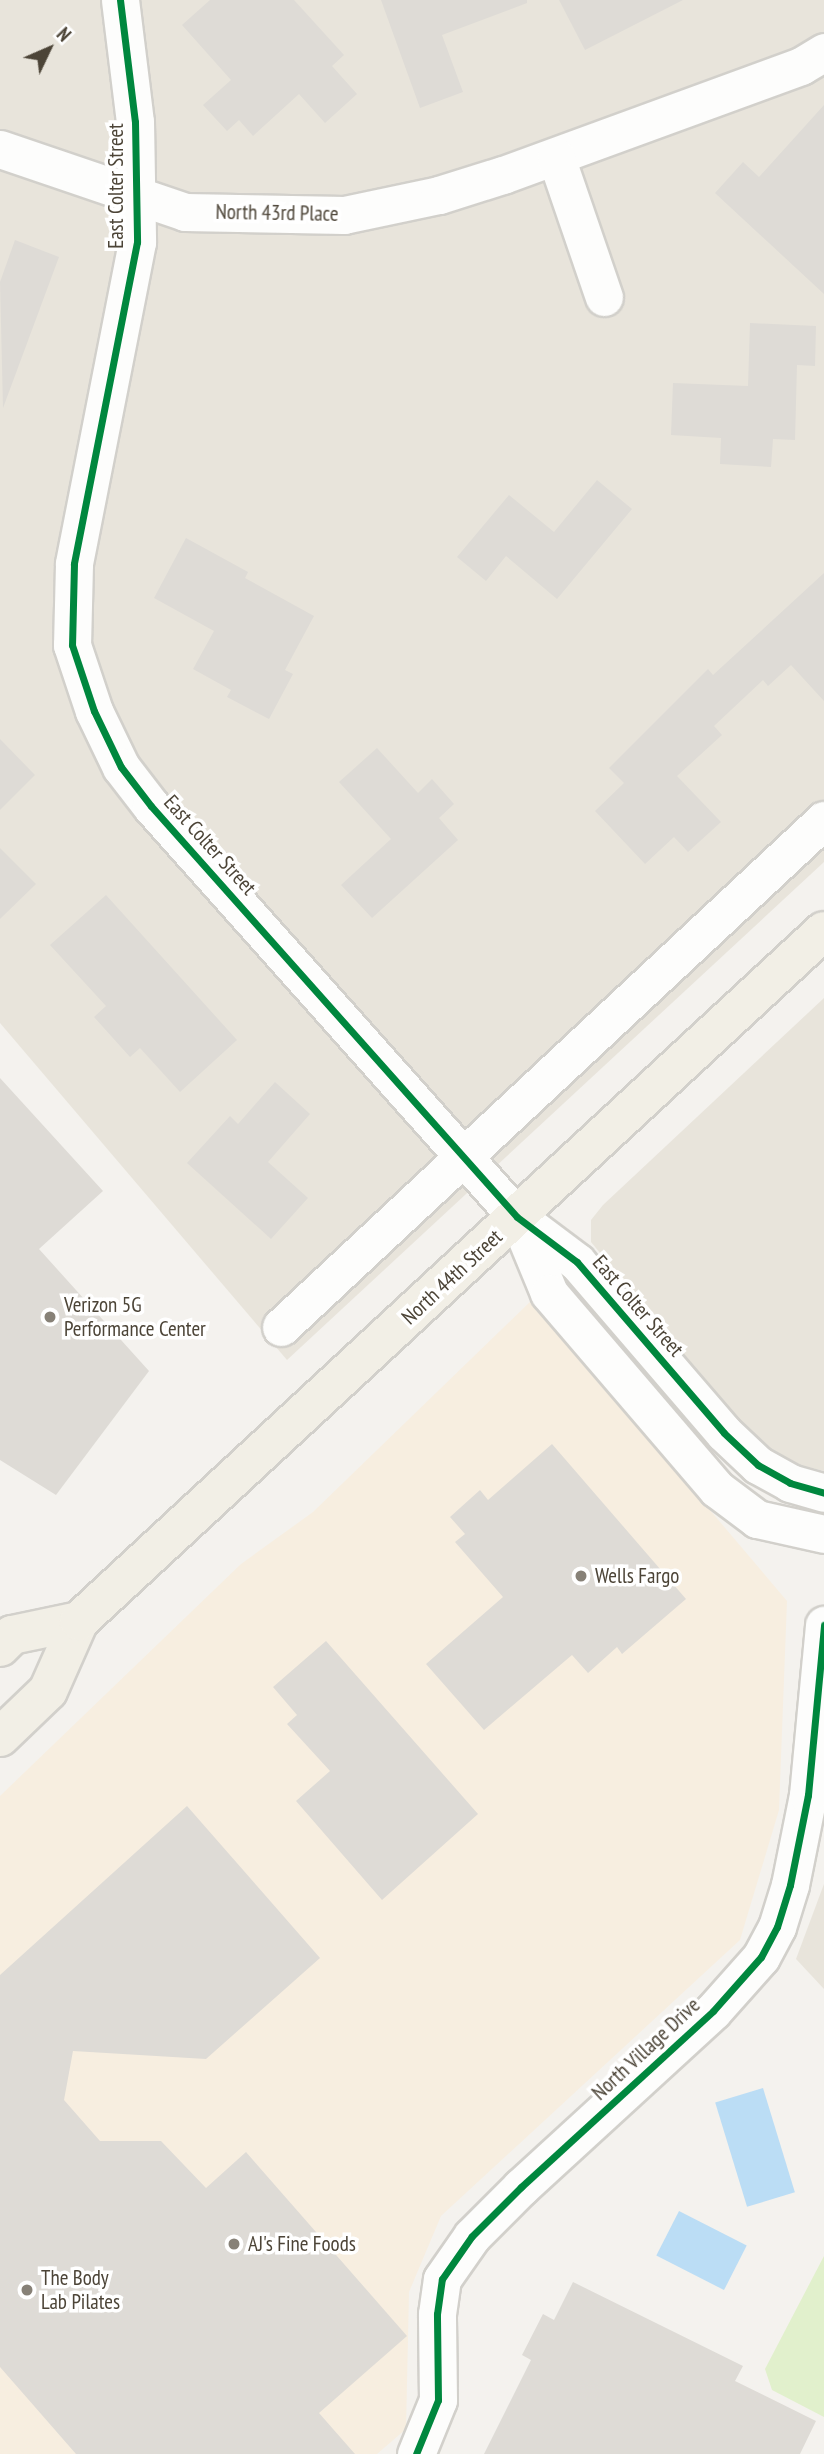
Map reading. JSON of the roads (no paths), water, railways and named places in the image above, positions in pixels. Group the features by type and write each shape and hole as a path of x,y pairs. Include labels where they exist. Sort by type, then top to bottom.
{"main road":[{"name":"North 44th Street","path":"0,1737 48,1691 79,1621 824,931"},
{"path":"0,1647 12,1635 79,1621"}],"street":[{"name":"East Colter Street","path":"120,0 135,122 137,242 74,564 72,645 94,711 121,767 151,806 517,1217 577,1262 724,1433 758,1465 790,1483 824,1493"},
{"name":"North 43rd Place","path":"0,149 185,212 344,215 439,195 556,157 801,66 824,52"},
{"path":"556,157 604,297"},
{"path":"281,1327 824,820"},
{"name":"East Colter Street","path":"517,1217 549,1293 717,1489 757,1519 824,1534"},
{"name":"North Village Drive","path":"416,2454 438,2400 437,2314 442,2279 472,2236 521,2187 713,2011 761,1957 772,1937 790,1885 807,1795 824,1625"}],"water":[{"path":"763,2088 795,2192 747,2207 715,2103"},
{"path":"679,2211 747,2246 724,2290 656,2256"}],"place":[{"name":"Verizon 5G Performance Center","path":"50,1317"},
{"name":"Wells Fargo","path":"581,1576"},
{"name":"AJ's Fine Foods","path":"234,2244"},
{"name":"The Body Lab Pilates","path":"27,2290"}]}
